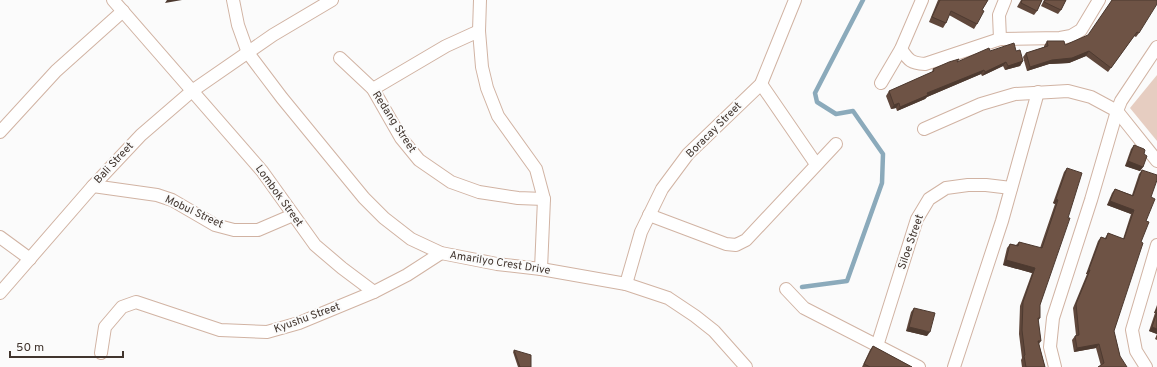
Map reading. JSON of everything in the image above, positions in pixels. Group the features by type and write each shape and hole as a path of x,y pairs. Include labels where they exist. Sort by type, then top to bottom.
{"street":[{"name":"Lombok Street","path":"113,0 262,171 315,245 374,292"},
{"name":"Amarilyo Crest Drive","path":"233,0 238,25 248,53 282,98 364,198 384,218 411,239 441,253 497,264 541,269 626,284 668,298 714,331 746,367"},
{"name":"Bali Street","path":"0,293 93,186 141,135 192,91 273,35 332,0"},
{"path":"480,0 479,31 482,67 487,88 498,116 536,169 544,199 541,269"},
{"name":"Boracay Street","path":"626,284 641,232 662,189 688,154 761,84 795,0"},
{"path":"881,83 901,49 922,0"},
{"path":"1000,39 999,15 1005,0"},
{"path":"901,49 907,58 914,64 925,64 1000,39 1060,38 1071,36 1081,30 1098,0"},
{"path":"0,132 56,71 123,11"},
{"path":"374,89 446,46 479,31"},
{"path":"1055,367 1050,347 1053,318 1091,200 1117,111 1157,47"},
{"name":"Redang Street","path":"340,58 374,89 401,138 419,160 451,182 479,192 518,198 544,199"},
{"path":"761,84 816,164"},
{"path":"924,129 981,104 1015,94 1068,91 1091,97 1117,111 1157,160"},
{"path":"954,367 1002,221 1038,92"},
{"path":"649,215 726,244 736,245 746,240 836,144"},
{"name":"Siloe Street","path":"878,346 917,219 929,199 946,188 968,184 1010,188"},
{"name":"Mobul Street","path":"93,186 157,195 172,200 216,225 234,230 258,230 293,215"},
{"path":"0,237 30,259"},
{"path":"1146,367 1136,352 1132,330 1157,245"},
{"name":"Kyushu Street","path":"101,352 105,327 122,307 136,302 220,330 267,332 299,323 374,292 407,275 441,253"},
{"path":"786,289 804,308 919,367"}],"shaded area":[{"path":"1157,75 1157,141 1130,108"}],"building":[{"path":"940,0 988,0 982,10 984,11 977,24 951,11 946,23 932,17"},
{"path":"1022,0 1042,0 1037,11 1021,3"},
{"path":"1045,0 1066,0 1061,10 1044,2"},
{"path":"1112,0 1157,0 1157,4 1139,33 1137,32 1111,68 1089,51 1072,58 1052,60 1030,67 1026,53 1048,46 1047,41 1064,41 1065,45 1088,35"},
{"path":"1014,43 1016,51 1020,50 1023,61 1008,66 1006,62 985,72 984,70 927,93 928,95 900,107 899,103 894,105 889,91 934,71 933,69 949,62 959,59 957,62 989,48 990,51"},
{"path":"1134,145 1145,150 1144,154 1147,156 1143,167 1128,161"},
{"path":"1067,168 1082,173 1068,218 1070,218 1040,305 1040,318 1038,318 1041,341 1038,341 1045,367 1026,367 1022,330 1023,302 1035,268 1006,260 1010,244 1018,246 1019,242 1042,248 1058,200 1056,199"},
{"path":"1142,170 1157,175 1157,180 1151,197 1155,199 1146,221 1149,222 1141,242 1143,243 1114,331 1120,356 1127,367 1098,367 1104,363 1099,344 1077,348 1075,336 1079,335 1076,304 1090,270 1089,269 1101,237 1106,239 1108,233 1124,239 1134,210 1110,201 1115,189 1133,196"},
{"path":"914,308 935,313 930,332 909,327"},
{"path":"1157,312 1157,329 1152,327"},
{"path":"873,346 912,367 870,367 864,364"},
{"path":"514,350 531,355 531,367 520,367"}],"waterway":[{"path":"802,287 847,281 882,183 883,154 853,111 836,114 817,102 815,93 863,0"}]}
